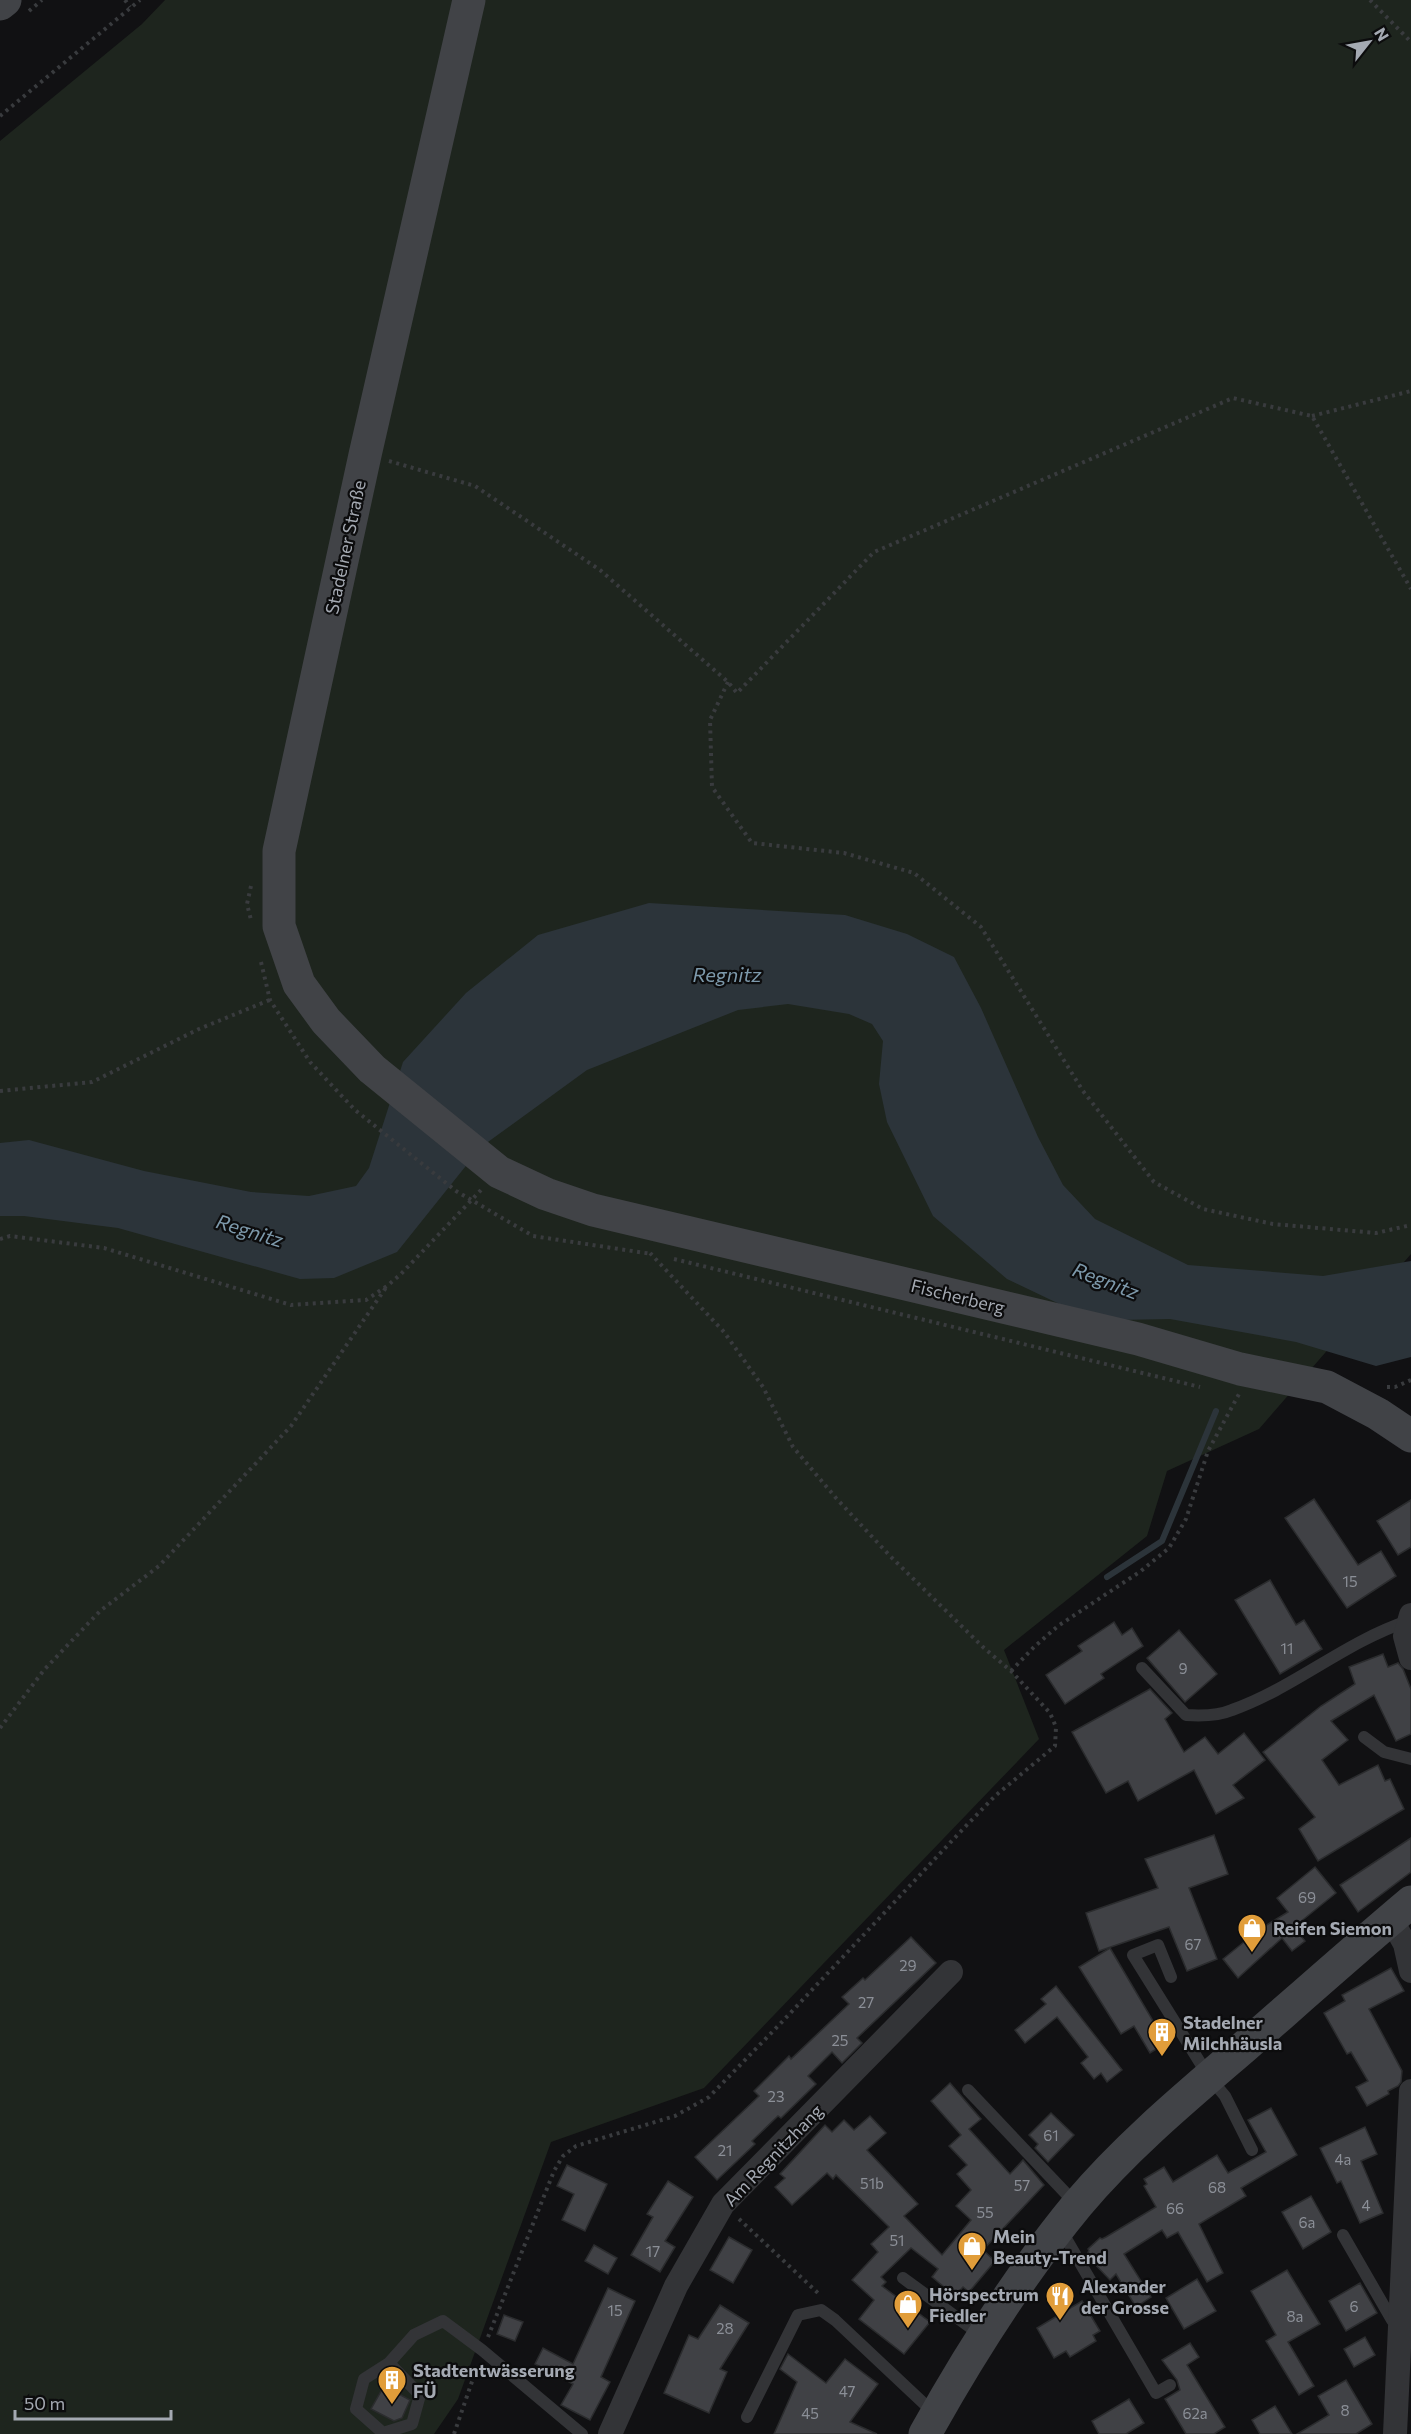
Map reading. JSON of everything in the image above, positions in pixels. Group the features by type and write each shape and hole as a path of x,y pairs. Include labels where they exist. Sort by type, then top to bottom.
{"main road":[{"path":"0,4 5,0"},
{"name":"Stadelner Straße","path":"372,1070 326,1021 298,984 279,926 279,851 365,455 469,0"},
{"name":"Fischerberg","path":"372,1070 499,1172 546,1194 593,1210 1138,1339 1240,1369 1328,1387 1378,1413 1411,1436"},
{"path":"930,2424 1002,2306 1069,2217 1134,2145 1401,1910"}],"street":[{"path":"1410,1618 1405,1636 1411,1658"},
{"path":"1401,1910 1404,1944 1411,1971"},
{"name":"Am Regnitzhang","path":"610,2434 676,2286 723,2204 951,1972"},
{"path":"1395,2434 1404,2337 1411,2091"}],"lane":[{"path":"1142,1668 1186,1715 1204,1716 1222,1713 1231,1711 1290,1682 1363,1639 1410,1618"},
{"path":"1364,1737 1384,1752 1411,1759"},
{"path":"1171,1977 1158,1945 1133,1955 1209,2077 1225,2096 1252,2150"},
{"path":"968,2090 1069,2217 1156,2393 1170,2385"},
{"path":"1343,2235 1404,2337"},
{"path":"903,2278 983,2337"},
{"path":"747,2417 798,2315 821,2310 835,2320 930,2424"},
{"path":"389,2363 420,2395 412,2424 383,2433 356,2409 364,2379 389,2363 414,2335 443,2321 482,2350 582,2434"}],"path":[{"path":"125,0 130,7"},
{"path":"0,116 140,0"},
{"path":"1370,0 1411,42"},
{"path":"365,455 474,486 600,570 728,682 737,693 874,552 1233,398 1312,416 1411,391"},
{"path":"1312,416 1411,589"},
{"path":"728,682 710,720 712,787 752,843 844,853 914,873 981,927 1083,1091 1154,1182 1203,1209 1273,1224 1376,1233 1411,1225"},
{"path":"0,1091 92,1082 199,1029 270,1000 298,984"},
{"path":"355,1110 470,1201 533,1236 662,1256"},
{"path":"0,1728 44,1670 100,1611 159,1566 291,1426 387,1286 499,1172"},
{"path":"0,1239 10,1236 104,1248 291,1305 366,1300 387,1286"},
{"path":"454,2434 482,2350 554,2171 563,2156 576,2146 675,2116 708,2097 780,2024 963,1829 1004,1788 1055,1746 1056,1727 1050,1713 1011,1671 984,1648 836,1498 794,1447 763,1387 724,1332 650,1253"},
{"path":"673,1259 1206,1389"},
{"path":"1011,1671 1058,1626 1141,1570 1169,1548 1186,1519 1208,1451 1238,1397 1228,1394"},
{"path":"723,2204 823,2298 821,2310"}],"shaded area":[{"path":"165,0 1411,0 1411,1254 1259,1429 1167,1471 1147,1536 1004,1650 1039,1739 704,2088 551,2142 458,2399 434,2434 0,2434 0,141 142,24"}],"water":[{"name":"Regnitz","path":"649,903 845,915 907,934 954,957 981,1008 1038,1137 1063,1185 1095,1219 1188,1265 1323,1276 1411,1261 1411,1357 1376,1366 1296,1342 1170,1319 1116,1320 1074,1311 1007,1279 933,1216 887,1122 879,1084 883,1041 872,1024 849,1014 788,1004 738,1010 587,1070 481,1147 397,1252 334,1278 300,1279 118,1228 24,1216 0,1216 0,1143 29,1140 144,1171 251,1192 309,1196 356,1186 369,1168 403,1062 466,993 538,935"}],"building":[{"path":"1314,1499 1358,1565 1381,1551 1396,1576 1347,1608 1285,1518"},
{"path":"1411,1500 1411,1547 1398,1555 1377,1521"},
{"path":"1270,1580 1296,1625 1304,1620 1322,1649 1280,1674 1235,1600"},
{"path":"1114,1622 1122,1635 1132,1628 1143,1646 1101,1674 1104,1678 1065,1704 1046,1675 1082,1651 1078,1646"},
{"path":"1179,1630 1217,1674 1185,1702 1147,1658"},
{"path":"1383,1654 1388,1667 1398,1663 1403,1669 1411,1689 1411,1734 1396,1741 1374,1695 1331,1721 1348,1740 1322,1760 1339,1785 1378,1765 1385,1781 1390,1779 1404,1809 1318,1861 1299,1829 1315,1817 1263,1752 1321,1706 1355,1684 1349,1667"},
{"path":"1150,1689 1172,1713 1165,1719 1184,1752 1205,1737 1218,1754 1244,1733 1265,1760 1233,1785 1244,1798 1216,1814 1194,1770 1138,1801 1128,1781 1106,1793 1072,1732"},
{"path":"1214,1835 1228,1874 1189,1888 1217,1959 1187,1971 1169,1927 1099,1951 1086,1913 1158,1888 1145,1859"},
{"path":"1411,1838 1411,1872 1358,1912 1340,1885"},
{"path":"1315,1867 1336,1893 1294,1927 1305,1941 1292,1951 1282,1938 1238,1978 1223,1959 1260,1929 1288,1912 1277,1898"},
{"path":"911,1937 936,1963 857,2038 862,2043 842,2063 832,2052 808,2076 816,2084 781,2118 778,2116 752,2141 755,2144 717,2180 695,2157 759,2096 754,2091 789,2056 791,2059 849,2004 842,1997 863,1978 865,1980"},
{"path":"1110,1948 1166,2043 1150,2053 1134,2026 1121,2034 1079,1967"},
{"path":"1391,1968 1404,1991 1369,2009 1402,2071 1401,2082 1388,2091 1389,2094 1367,2106 1356,2087 1368,2081 1351,2052 1347,2054 1324,2013 1345,2001 1342,1995"},
{"path":"1056,1986 1122,2070 1107,2082 1101,2073 1094,2079 1081,2063 1088,2057 1057,2017 1025,2043 1015,2030 1046,2004 1041,1999"},
{"path":"950,2083 981,2119 969,2129 1010,2174 1023,2160 1044,2185 983,2250 995,2261 969,2292 963,2287 955,2296 932,2277 938,2269 911,2248 881,2277 886,2282 882,2286 930,2322 904,2354 859,2319 874,2300 852,2280 878,2252 871,2244 889,2227 836,2175 833,2179 827,2173 792,2205 775,2187 785,2178 780,2174 825,2125 832,2132 844,2120 854,2130 870,2116 886,2133 867,2150 918,2204 904,2216 942,2255 971,2220 956,2206 971,2190 957,2174 967,2165 949,2146 961,2135 931,2101"},
{"path":"1271,2108 1297,2155 1241,2188 1246,2196 1199,2224 1223,2273 1207,2282 1178,2232 1167,2238 1162,2230 1124,2254 1151,2297 1136,2307 1116,2274 1110,2280 1086,2255 1088,2249 1100,2238 1106,2237 1156,2207 1144,2186 1147,2184 1144,2179 1164,2167 1173,2182 1217,2155 1228,2173 1266,2152 1248,2120"},
{"path":"1051,2113 1074,2135 1048,2162 1035,2148 1038,2144 1029,2135"},
{"path":"1365,2127 1377,2154 1361,2161 1383,2213 1360,2223 1341,2181 1337,2183 1320,2148"},
{"path":"567,2165 607,2184 585,2231 562,2220 574,2194 557,2186"},
{"path":"668,2181 693,2197 665,2241 675,2247 660,2272 631,2255 653,2217 647,2214"},
{"path":"1311,2196 1331,2232 1303,2249 1282,2212"},
{"path":"729,2237 752,2250 733,2283 710,2270"},
{"path":"594,2245 617,2258 608,2274 585,2261"},
{"path":"1287,2270 1320,2324 1288,2342 1314,2386 1299,2395 1266,2341 1276,2335 1251,2291"},
{"path":"1197,2279 1216,2311 1184,2329 1166,2298"},
{"path":"1360,2283 1377,2313 1346,2331 1329,2301"},
{"path":"608,2288 635,2301 601,2377 610,2382 590,2420 561,2405 573,2384 535,2364 543,2348 573,2364"},
{"path":"1082,2301 1100,2331 1093,2335 1096,2341 1070,2357 1066,2351 1054,2358 1037,2328"},
{"path":"720,2305 749,2323 720,2369 727,2372 709,2413 664,2393 689,2335 698,2339"},
{"path":"504,2315 523,2322 515,2341 497,2334"},
{"path":"1365,2337 1375,2355 1354,2367 1344,2349"},
{"path":"1190,2343 1199,2357 1187,2365 1225,2427 1214,2434 1186,2434 1165,2399 1180,2390 1177,2380 1162,2360"},
{"path":"788,2354 826,2383 845,2359 878,2384 850,2422 877,2434 774,2434 797,2382 780,2369"},
{"path":"1346,2380 1372,2424 1356,2434 1297,2434 1329,2415 1318,2396"},
{"name":"Stadtentwässerung FÜ","path":"384,2386 410,2400 402,2418 394,2421 371,2409"},
{"path":"1129,2399 1144,2423 1126,2434 1099,2434 1092,2421"},
{"path":"1275,2406 1292,2434 1260,2434 1252,2420"}],"waterway":[{"path":"1107,1577 1162,1541 1216,1411"}],"place":[{"name":"Reifen Siemon","path":"1252,1954"},
{"name":"Stadelner Milchhäusla","path":"1162,2058"},
{"name":"Mein Beauty-Trend","path":"972,2272"},
{"name":"Alexander der Grosse","path":"1060,2322"},
{"name":"Hörspectrum Fiedler","path":"908,2330"},
{"name":"Stadtentwässerung FÜ","path":"392,2406"}]}
